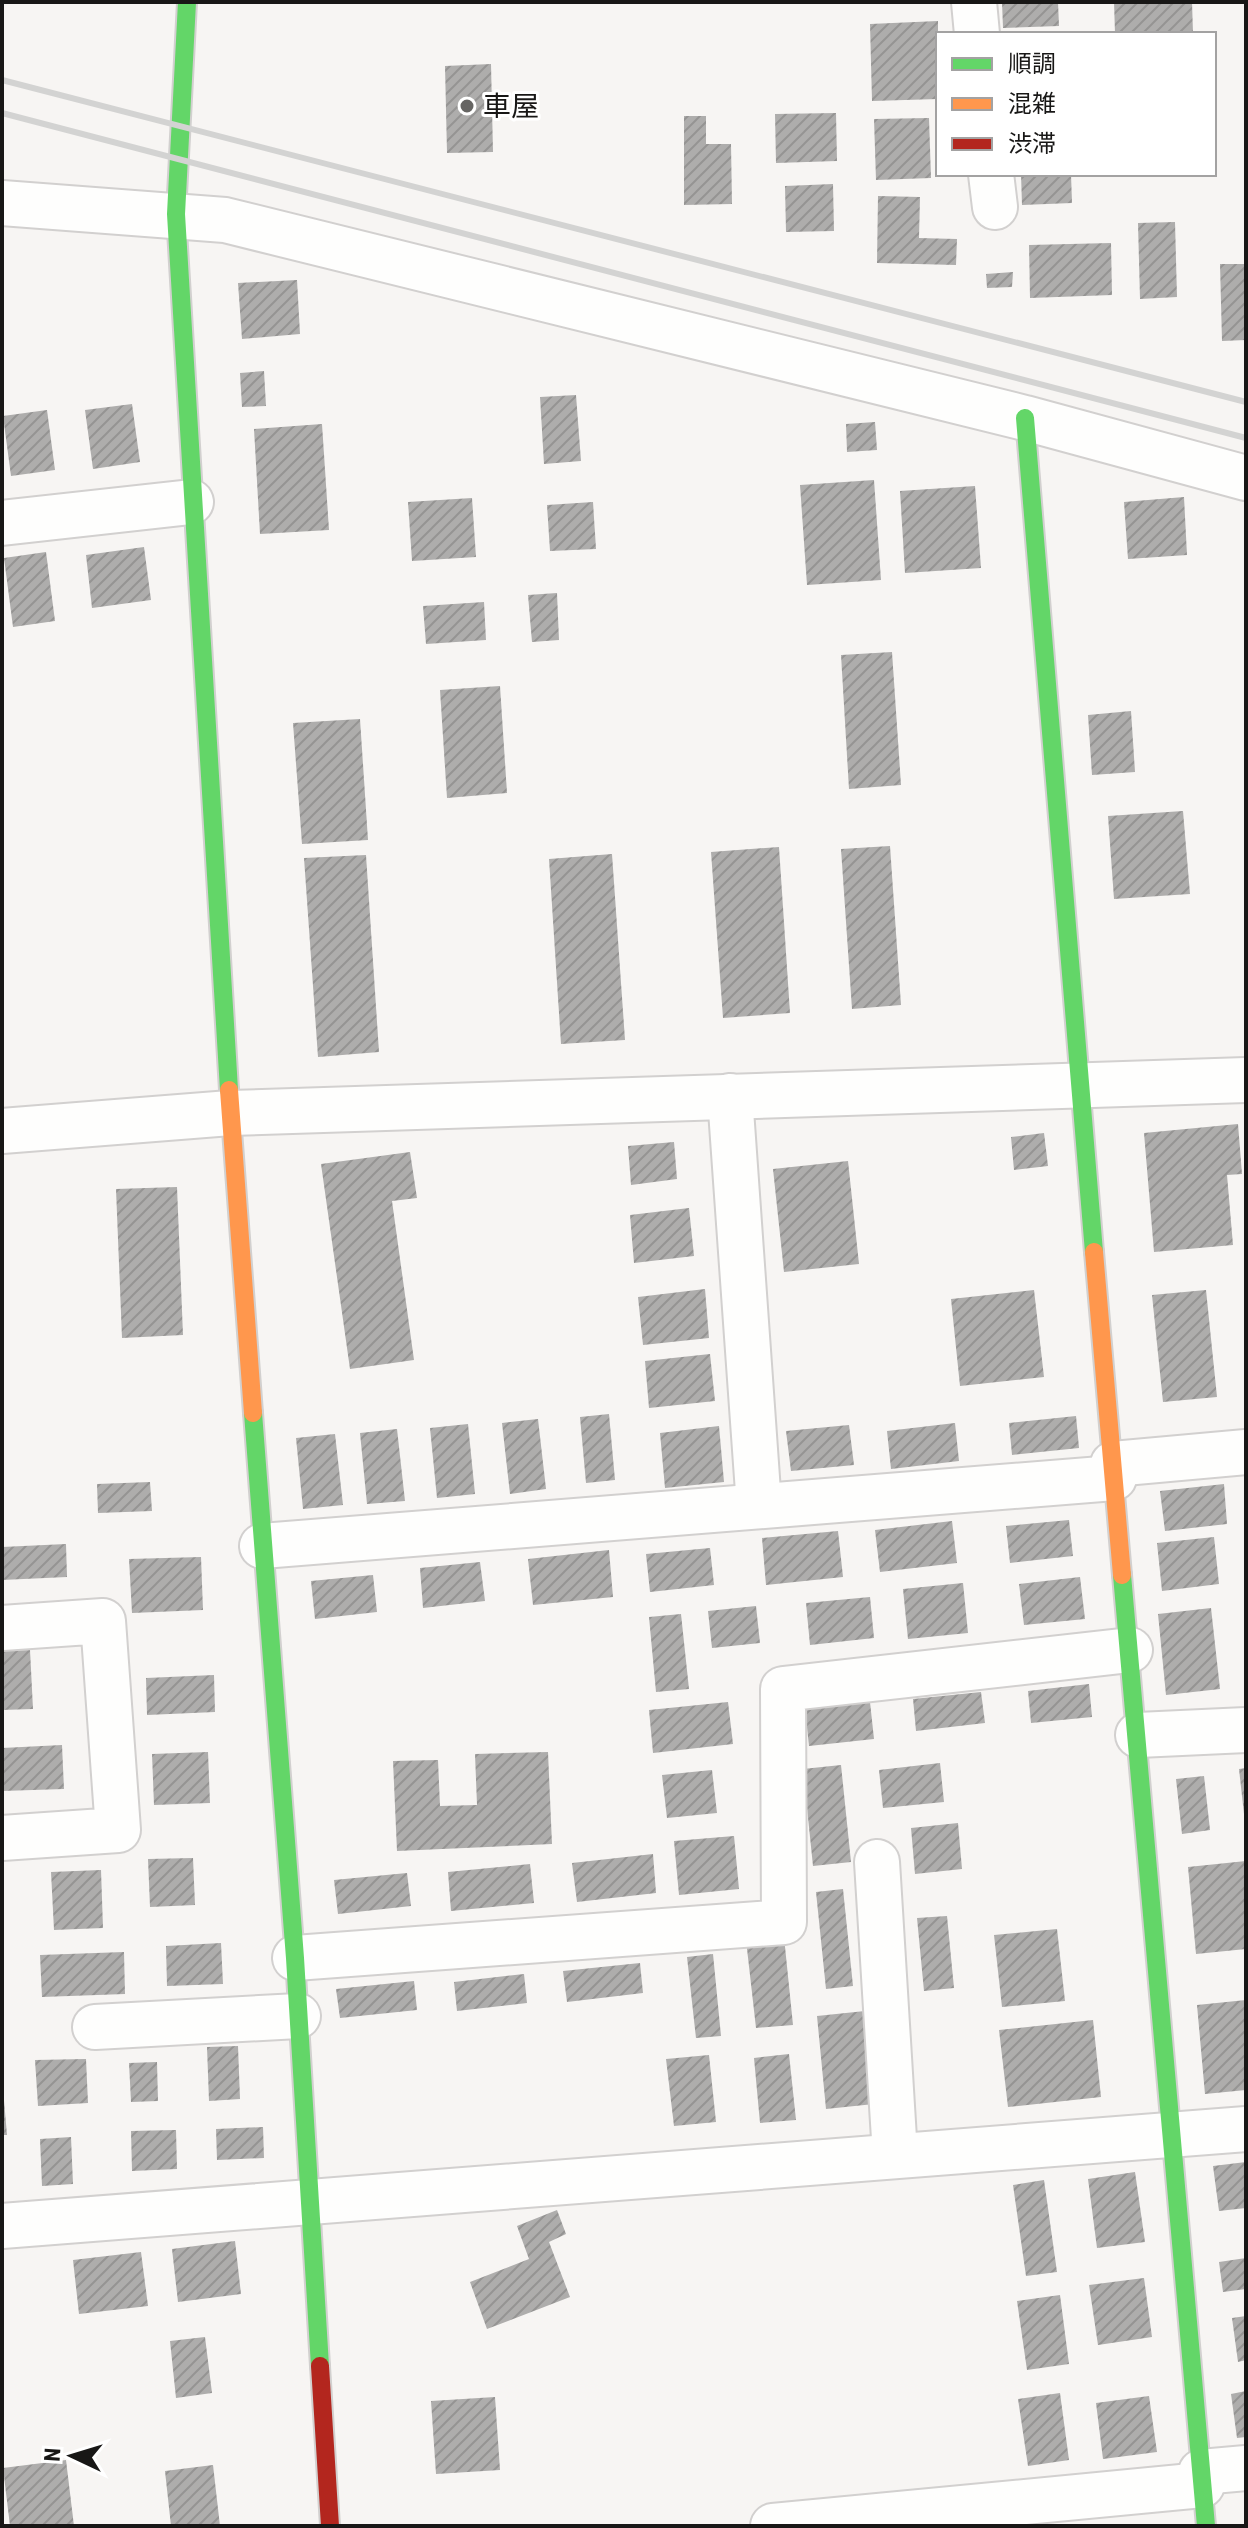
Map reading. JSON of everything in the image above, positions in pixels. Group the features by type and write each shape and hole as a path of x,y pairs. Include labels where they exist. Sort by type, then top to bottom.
{"street":[{"path":"187,2 176,214 191,502 230,1113 295,1958 330,2526"},
{"path":"974,2 977,32"},
{"path":"2,203 225,220 1025,418 1246,478"},
{"path":"1025,418 1079,1084 1203,2494"},
{"path":"2,523 191,502"},
{"path":"2,1131 230,1113 1246,1080"},
{"path":"730,1096 759,1506"},
{"path":"262,1546 759,1506 1114,1471 1246,1452"},
{"path":"2,1628 103,1621 118,1830 2,1838"},
{"path":"295,1958 784,1922 783,1689 1130,1650"},
{"path":"1138,1735 1246,1730"},
{"path":"877,1862 895,2155"},
{"path":"95,2027 298,2016"},
{"path":"2,2226 1246,2129"},
{"path":"773,2526 1203,2494 1246,2468"}],"building":[{"path":"1002,2 1058,2 1059,26 1003,28"},
{"path":"1114,2 1192,2 1193,32 1115,32"},
{"path":"938,21 936,99 872,101 870,24"},
{"path":"491,64 493,152 447,153 445,66"},
{"path":"836,113 837,161 776,163 775,114"},
{"path":"684,116 706,116 706,144 731,144 732,204 684,205"},
{"path":"929,118 931,178 876,180 874,119"},
{"path":"1021,176 1071,176 1072,203 1022,205"},
{"path":"833,184 834,231 786,232 785,186"},
{"path":"878,196 920,197 919,238 957,239 956,265 877,263"},
{"path":"1175,222 1177,297 1140,299 1138,223"},
{"path":"1111,243 1112,295 1030,298 1029,245"},
{"path":"1220,264 1246,264 1246,340 1222,341"},
{"path":"1013,272 1012,287 987,288 986,274"},
{"path":"297,280 300,334 242,339 238,283"},
{"path":"264,371 266,406 242,407 240,373"},
{"path":"576,395 581,461 544,464 540,397"},
{"path":"132,404 140,462 93,469 85,410"},
{"path":"47,410 55,470 11,476 3,416"},
{"path":"875,422 877,450 847,452 846,424"},
{"path":"322,424 329,530 260,534 254,429"},
{"path":"874,480 881,580 807,585 800,485"},
{"path":"975,486 981,568 905,573 900,491"},
{"path":"1184,497 1187,555 1128,559 1124,502"},
{"path":"472,498 476,557 412,561 408,502"},
{"path":"593,502 596,549 550,551 547,505"},
{"path":"144,547 151,600 92,608 86,555"},
{"path":"46,552 55,621 13,627 4,558"},
{"path":"557,593 559,640 532,642 528,595"},
{"path":"484,602 486,640 426,644 423,606"},
{"path":"892,652 901,785 849,789 841,655"},
{"path":"500,686 507,793 447,798 440,690"},
{"path":"1131,711 1135,772 1092,775 1088,715"},
{"path":"360,719 368,840 302,844 293,723"},
{"path":"1183,811 1190,894 1114,899 1108,816"},
{"path":"890,846 901,1005 852,1009 841,849"},
{"path":"779,847 790,1013 723,1018 711,852"},
{"path":"612,854 625,1040 561,1044 549,859"},
{"path":"366,855 379,1052 318,1057 304,858"},
{"path":"1238,1124 1242,1174 1227,1175 1233,1245 1154,1252 1144,1133"},
{"path":"1044,1133 1048,1166 1014,1170 1011,1137"},
{"path":"674,1142 677,1179 631,1185 628,1146"},
{"path":"410,1152 417,1198 392,1201 414,1360 350,1369 321,1164"},
{"path":"848,1161 859,1264 784,1272 773,1169"},
{"path":"177,1187 183,1335 122,1338 116,1189"},
{"path":"689,1208 694,1256 634,1263 630,1215"},
{"path":"705,1289 709,1338 643,1345 638,1297"},
{"path":"1034,1290 1044,1377 960,1386 951,1299"},
{"path":"1206,1290 1217,1397 1163,1402 1152,1295"},
{"path":"710,1354 715,1401 649,1408 645,1361"},
{"path":"609,1414 615,1480 586,1483 580,1417"},
{"path":"1076,1416 1079,1448 1012,1455 1009,1423"},
{"path":"538,1419 546,1489 510,1494 502,1423"},
{"path":"955,1423 959,1461 891,1469 887,1431"},
{"path":"468,1424 475,1494 437,1498 430,1428"},
{"path":"849,1425 854,1465 791,1471 786,1431"},
{"path":"719,1426 724,1482 665,1488 660,1433"},
{"path":"397,1429 405,1501 367,1504 360,1433"},
{"path":"335,1434 343,1505 303,1509 296,1438"},
{"path":"150,1482 152,1511 98,1513 97,1484"},
{"path":"1224,1484 1227,1524 1165,1531 1160,1491"},
{"path":"1069,1520 1073,1556 1010,1563 1006,1526"},
{"path":"952,1521 957,1563 880,1572 875,1530"},
{"path":"838,1531 843,1577 766,1585 762,1538"},
{"path":"1214,1537 1219,1584 1162,1591 1157,1543"},
{"path":"66,1544 67,1577 2,1580 2,1547"},
{"path":"710,1548 714,1585 650,1592 646,1554"},
{"path":"609,1550 613,1597 533,1605 528,1559"},
{"path":"201,1557 203,1610 132,1613 129,1559"},
{"path":"480,1562 485,1601 423,1608 420,1568"},
{"path":"373,1575 377,1612 315,1619 311,1581"},
{"path":"1080,1577 1085,1619 1024,1625 1019,1584"},
{"path":"963,1583 968,1633 908,1639 903,1589"},
{"path":"870,1597 874,1638 810,1645 806,1603"},
{"path":"756,1606 760,1643 712,1648 708,1611"},
{"path":"1211,1608 1220,1689 1166,1695 1158,1614"},
{"path":"681,1614 689,1689 656,1692 649,1617"},
{"path":"30,1650 33,1709 2,1710 2,1651"},
{"path":"214,1675 215,1712 147,1715 146,1678"},
{"path":"1089,1684 1092,1717 1031,1723 1028,1691"},
{"path":"981,1692 985,1723 916,1731 913,1699"},
{"path":"728,1702 733,1744 653,1753 649,1710"},
{"path":"870,1702 874,1739 809,1746 805,1709"},
{"path":"62,1745 64,1789 2,1791 2,1748"},
{"path":"208,1752 210,1803 154,1805 152,1754"},
{"path":"548,1752 552,1844 397,1851 393,1761 438,1760 440,1806 477,1805 475,1754"},
{"path":"940,1763 944,1802 883,1808 879,1770"},
{"path":"841,1765 851,1862 813,1866 803,1769"},
{"path":"1246,1768 1246,1814 1244,1814 1239,1769"},
{"path":"712,1770 717,1813 667,1818 662,1775"},
{"path":"1204,1776 1210,1830 1182,1834 1176,1779"},
{"path":"958,1823 962,1869 915,1874 911,1828"},
{"path":"734,1836 739,1889 679,1895 674,1841"},
{"path":"653,1854 656,1893 577,1902 572,1863"},
{"path":"193,1858 195,1905 150,1907 148,1859"},
{"path":"1246,1861 1246,1949 1196,1954 1188,1867"},
{"path":"530,1864 534,1903 451,1911 448,1872"},
{"path":"101,1870 103,1928 54,1930 51,1872"},
{"path":"407,1873 411,1906 338,1914 334,1880"},
{"path":"843,1889 853,1986 826,1989 816,1892"},
{"path":"947,1916 954,1988 924,1991 917,1918"},
{"path":"1057,1929 1065,2001 1002,2007 994,1935"},
{"path":"784,1937 793,2025 756,2028 746,1940"},
{"path":"221,1943 223,1984 167,1986 166,1946"},
{"path":"124,1952 125,1994 42,1997 40,1955"},
{"path":"713,1954 721,2036 696,2038 687,1957"},
{"path":"640,1963 643,1993 567,2002 563,1971"},
{"path":"524,1974 527,2003 457,2011 454,1982"},
{"path":"414,1981 417,2010 340,2018 336,1989"},
{"path":"1246,2000 1246,2090 1205,2094 1197,2005"},
{"path":"865,2011 874,2104 826,2109 817,2016"},
{"path":"1093,2020 1101,2097 1008,2107 999,2030"},
{"path":"238,2046 240,2099 209,2101 207,2047"},
{"path":"789,2054 796,2120 760,2123 754,2058"},
{"path":"709,2055 716,2122 674,2126 666,2059"},
{"path":"86,2059 88,2103 38,2106 35,2060"},
{"path":"157,2062 158,2101 131,2102 129,2063"},
{"path":"2,2077 7,2135 2,2135"},
{"path":"263,2127 264,2158 217,2160 216,2129"},
{"path":"176,2130 177,2169 132,2171 131,2131"},
{"path":"71,2137 73,2184 42,2186 40,2139"},
{"path":"1246,2162 1246,2208 1219,2211 1213,2166"},
{"path":"1135,2172 1145,2242 1097,2248 1088,2179"},
{"path":"1044,2180 1057,2272 1026,2276 1013,2185"},
{"path":"557,2210 566,2234 549,2242 570,2297 487,2329 470,2282 529,2259 517,2226"},
{"path":"235,2241 241,2294 178,2302 172,2249"},
{"path":"141,2252 148,2306 79,2314 73,2260"},
{"path":"1246,2258 1246,2289 1223,2292 1219,2262"},
{"path":"1144,2278 1152,2337 1098,2345 1089,2285"},
{"path":"1060,2295 1069,2364 1027,2370 1017,2301"},
{"path":"1246,2316 1246,2360 1238,2362 1232,2318"},
{"path":"205,2337 212,2393 176,2398 170,2341"},
{"path":"1246,2391 1246,2437 1237,2438 1231,2394"},
{"path":"1060,2393 1069,2460 1028,2466 1018,2399"},
{"path":"1149,2396 1157,2452 1103,2459 1096,2403"},
{"path":"495,2397 500,2470 436,2474 431,2401"},
{"path":"66,2460 74,2526 10,2526 3,2468"},
{"path":"213,2465 220,2526 171,2526 165,2471"}],"railway":[{"path":"2,80 1246,402"},
{"path":"2,113 1246,438"}],"traffic: fast":[{"path":"187,2 176,214 229,1090"},
{"path":"1025,418 1094,1252"},
{"path":"253,1413 295,1958 320,2366"},
{"path":"1122,1575 1206,2526"}],"traffic: slow":[{"path":"229,1090 253,1413"},
{"path":"1094,1252 1122,1575"}],"traffic: jam":[{"path":"320,2366 330,2526"}],"place":[{"name":"車屋","path":"467,106"}]}
